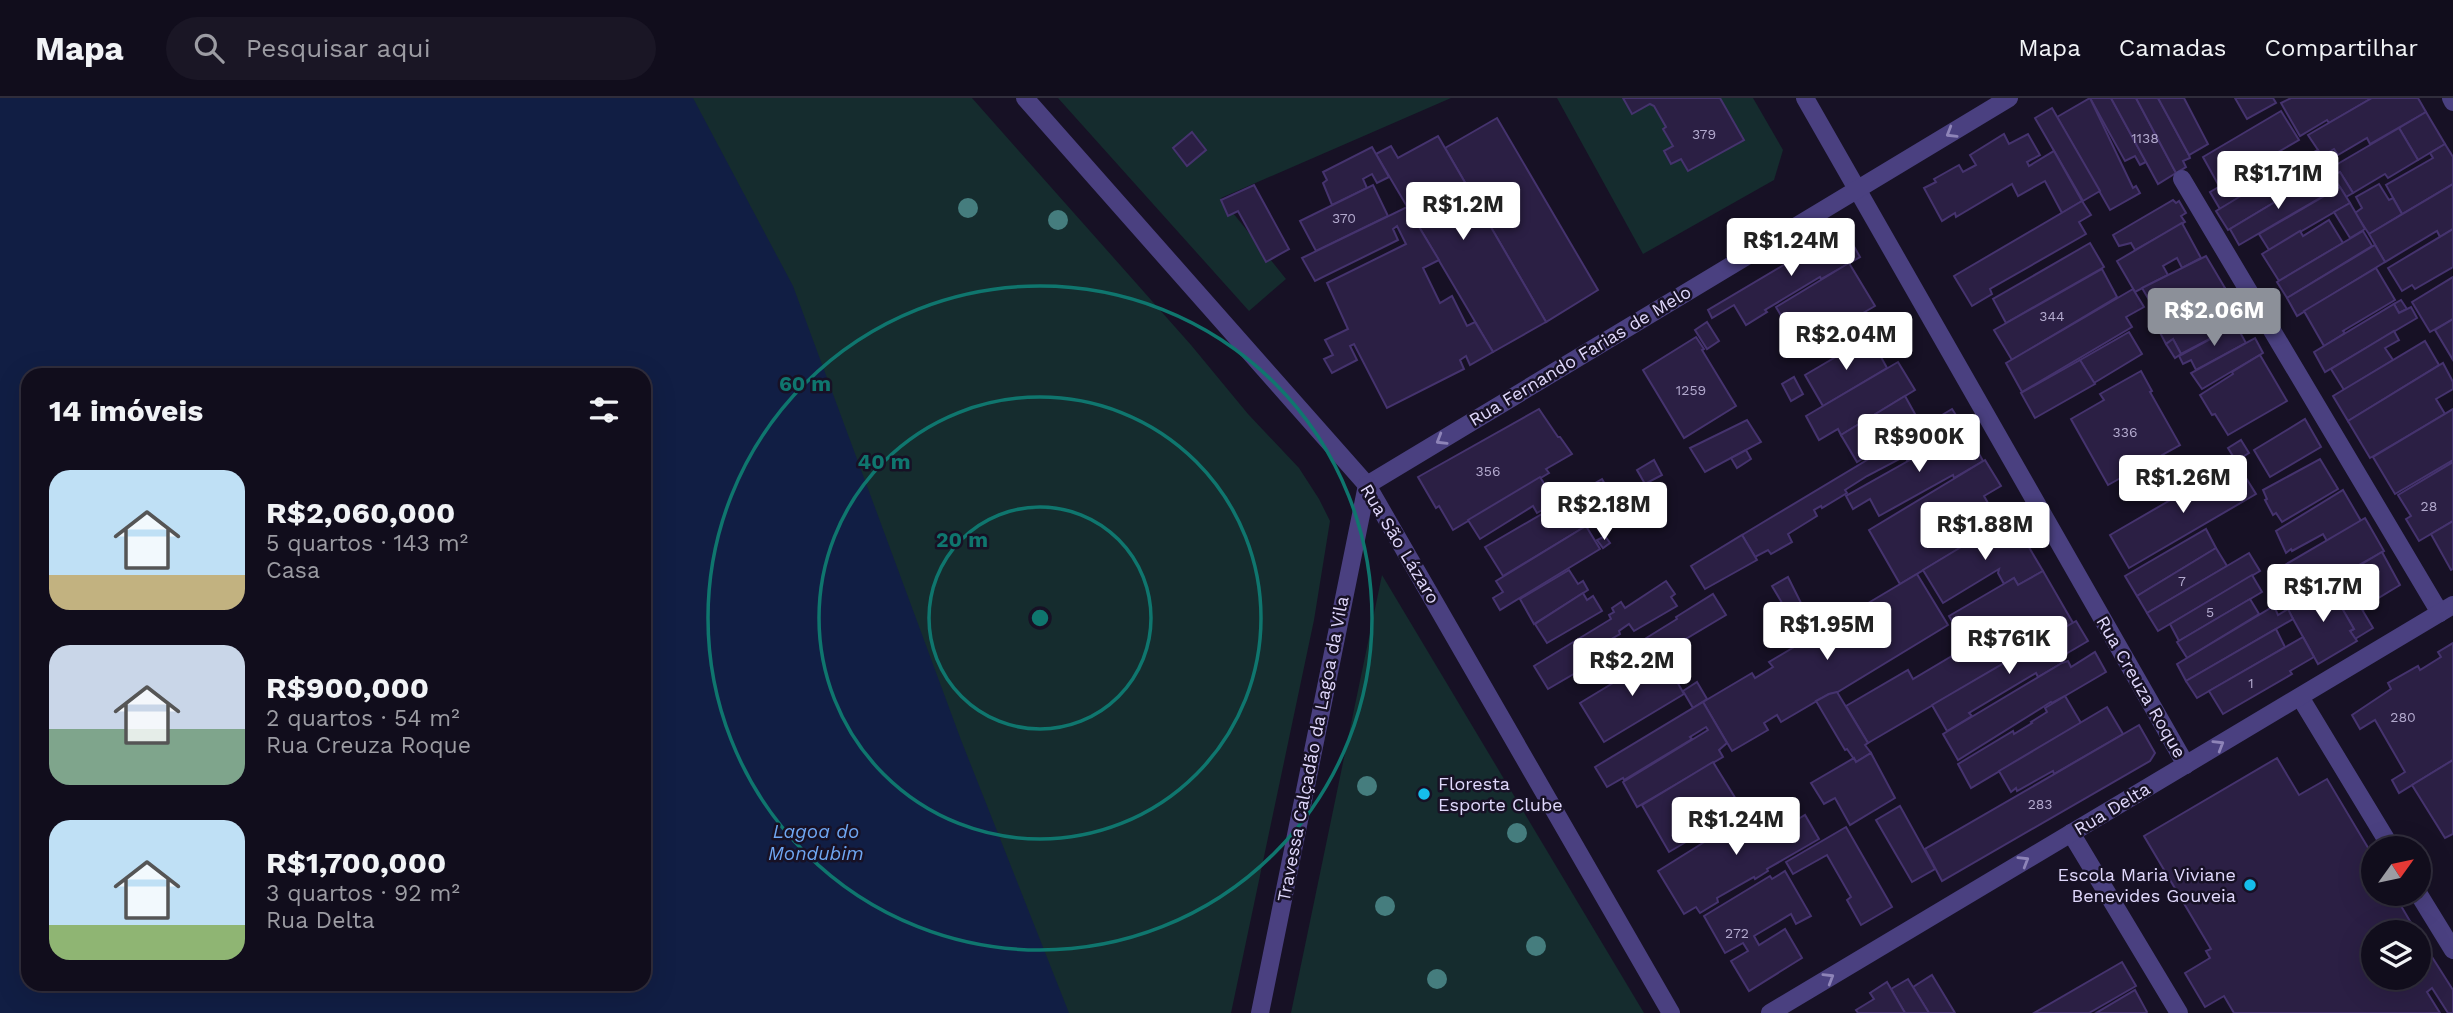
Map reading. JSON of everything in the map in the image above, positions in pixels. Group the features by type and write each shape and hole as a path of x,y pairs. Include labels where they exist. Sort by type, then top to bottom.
{"street":[{"name":"Rua São Lázaro","path":"1025,98 1367,485 1671,1013"},
{"name":"Rua Creuza Roque","path":"1805,98 1859,188 2186,765"},
{"name":"Rua Fernando Farias de Melo","path":"1367,485 2009,98"},
{"path":"2182,178 2446,609"},
{"name":"Travessa Calçadão da Lagoa da Vila","path":"1260,1013 1367,485"},
{"name":"Rua Delta","path":"1770,1013 2446,609"},
{"path":"2300,697 2384,836"},
{"path":"2071,834 2179,1013"},
{"path":"2426,906 2453,950"}],"green space":[{"path":"0,98 972,98 1191,345 1248,414 1299,468 1330,521 1314,620 1231,1013 0,1013"},
{"path":"1058,98 1451,98 1221,198 1286,279 1249,311"},
{"path":"1557,98 1753,98 1783,150 1774,180 1643,254"},
{"name":"Floresta Esporte Clube","path":"1382,575 1644,1013 1291,1013"}],"water":[{"name":"Lagoa do Mondubim","path":"0,98 693,98 793,286 961,740 1069,1013 0,1013"}],"building":[{"path":"1623,98 1720,98 1744,140 1688,171 1681,159 1671,164 1664,151 1673,146 1654,106 1650,104 1632,114"},
{"path":"2090,98 2111,98 2146,162 2140,165 2135,156 2125,161"},
{"path":"2090,98 2133,188 2136,186 2140,193 2110,210 2057,117"},
{"path":"2111,98 2136,98 2176,173 2158,184"},
{"path":"2136,98 2158,98 2189,155 2190,158 2183,161 2186,167 2176,173"},
{"path":"2158,98 2184,98 2208,144 2189,155"},
{"path":"2235,98 2273,98 2276,103 2247,119"},
{"path":"2291,98 2372,98 2300,136 2281,103"},
{"path":"2372,98 2418,98 2426,112 2370,144 2367,138 2338,155 2334,149 2322,156 2308,135"},
{"path":"2052,108 2100,191 2083,201 2035,118"},
{"path":"2281,111 2299,140 2219,186 2203,157"},
{"path":"2426,112 2445,144 2418,160 2399,128"},
{"path":"1497,118 1598,290 1546,322 1445,148"},
{"path":"2399,128 2418,160 2388,178 2385,174 2353,193 2340,172 2333,176 2329,169"},
{"path":"1192,132 1206,150 1187,166 1173,148"},
{"path":"2004,134 2009,144 2028,134 2040,155 2027,162 2029,166 2054,151 2082,201 2062,213 2045,181 2018,196 2012,184 1956,217 1955,213 1942,221 1924,188 1959,165 1963,172 1976,165 1970,155"},
{"path":"1438,136 1546,322 1493,352 1376,154 1391,146 1398,158"},
{"path":"2445,144 2453,157 2453,184 2402,214 2386,185 2433,158 2430,153"},
{"path":"1372,147 1389,177 1377,183 1372,174 1363,179 1367,188 1332,205 1323,183 1327,180 1323,172"},
{"path":"2318,150 2328,167 2322,171 2312,153"},
{"path":"2277,153 2281,159 2285,157 2290,167 2220,209 2210,192"},
{"path":"2309,155 2320,175 2228,230 2216,211"},
{"path":"2340,172 2353,193 2346,197 2333,176"},
{"path":"2315,178 2325,195 2239,245 2230,229"},
{"path":"2379,184 2389,200 2393,198 2402,214 2369,234 2355,213 2362,208 2356,197"},
{"path":"2453,184 2453,229 2440,237 2437,231 2385,262 2369,234"},
{"path":"1254,185 1289,249 1266,262 1238,211 1228,216 1221,200"},
{"path":"1373,185 1388,216 1316,251 1300,221"},
{"path":"2340,187 2350,203 2269,250 2259,234"},
{"path":"2173,200 2176,203 2179,201 2186,213 2181,216 2185,222 2135,250 2131,243 2119,246 2113,235"},
{"path":"2082,201 2091,215 2079,222 2086,234 1990,289 1992,294 1972,306 1954,276"},
{"path":"2350,203 2365,229 2350,238 2334,212"},
{"path":"1407,207 1439,260 1423,268 1440,303 1452,296 1467,326 1475,322 1493,352 1470,365 1466,356 1460,360 1464,369 1387,408 1354,344 1350,346 1357,360 1332,373 1324,359 1333,355 1325,340 1348,329 1327,283 1406,244 1397,226 1393,229 1398,240 1315,281 1302,258"},
{"path":"2329,220 2343,243 2279,281 2262,254 2300,231 2303,236"},
{"path":"2182,223 2201,258 2182,268 2177,258 2163,266 2168,275 2135,292 2117,261"},
{"path":"1844,229 1860,257 1821,279 1820,277 1765,310 1767,312 1746,325 1734,305 1712,318 1708,310"},
{"path":"2453,229 2453,267 2415,289 2412,285 2402,291 2388,268"},
{"path":"2363,231 2372,246 2287,298 2277,282"},
{"path":"2090,243 2104,267 2006,323 1993,299"},
{"path":"2375,245 2385,262 2297,316 2287,298"},
{"path":"2206,256 2225,288 2162,322 2142,288"},
{"path":"1849,263 1875,306 1820,338 1818,335 1811,339 1813,342 1801,350 1776,307"},
{"path":"2376,268 2395,300 2343,331 2345,333 2324,346 2304,311"},
{"path":"2102,269 2117,297 2012,360 1994,330"},
{"path":"2453,277 2453,319 2430,332 2412,302"},
{"path":"2225,288 2244,321 2181,354 2173,339 2166,344 2156,325"},
{"path":"2133,289 2144,307 2126,317 2132,327 2022,392 2006,363"},
{"path":"2401,300 2407,309 2399,313 2394,304"},
{"path":"2394,304 2399,313 2411,307 2417,318 2325,372 2314,352"},
{"path":"2453,319 2453,360 2435,330"},
{"path":"1707,322 1719,341 1707,349 1695,330"},
{"path":"2236,325 2246,343 2196,370 2191,360 2183,364 2179,356"},
{"path":"2394,331 2399,340 2385,348 2393,360 2344,390 2331,369"},
{"path":"2129,332 2142,354 2094,383 2080,360"},
{"path":"1696,337 1736,406 1684,438 1643,370"},
{"path":"1870,337 1887,368 1823,406 1805,375"},
{"path":"2255,338 2263,353 2202,389 2191,373"},
{"path":"2173,339 2181,354 2175,358 2166,344"},
{"path":"2425,341 2439,365 2348,421 2333,396"},
{"path":"2260,355 2287,401 2228,435 2200,395"},
{"path":"2080,360 2095,384 2035,418 2021,393"},
{"path":"1898,362 1915,390 1841,435 1838,429 1819,440 1806,416"},
{"path":"2443,363 2453,382 2453,389 2436,399 2445,414 2370,458 2348,421"},
{"path":"2141,371 2180,445 2108,485 2071,419 2104,400 2100,394"},
{"path":"1794,377 1803,394 1791,401 1782,384"},
{"path":"1905,396 1920,423 1857,462 1841,435"},
{"path":"1539,409 1572,454 1546,469 1549,473 1453,530 1418,477"},
{"path":"1952,409 1965,429 1908,462 1905,456 1867,476 1845,490 1847,493 1814,510 1817,516 1788,534 1792,542 1771,554 1768,550 1755,557 1742,535"},
{"path":"2453,409 2453,460 2395,494 2373,457"},
{"path":"2305,419 2321,447 2270,477 2254,450"},
{"path":"1747,420 1761,442 1705,472 1690,448"},
{"path":"1965,429 1983,461 1879,516 1870,499 1853,509 1846,496"},
{"path":"2241,440 2249,453 2236,461 2228,448"},
{"path":"1746,450 1751,459 1737,468 1731,458"},
{"path":"2320,459 2338,489 2282,522 2276,513 2273,515 2263,490"},
{"path":"1654,460 1662,475 1645,484 1637,470"},
{"path":"1985,460 2001,486 1984,496 2000,524 1900,584 1869,530"},
{"path":"2236,462 2256,494 2129,568 2110,535"},
{"path":"2453,462 2453,521 2419,541 2406,519 2411,516 2398,495"},
{"path":"1540,477 1552,496 1548,499 1551,505 1537,513 1533,506 1480,539 1468,520"},
{"path":"1602,479 1618,507 1503,576 1485,547"},
{"path":"2343,490 2361,521 2327,541 2323,534 2286,553 2276,531"},
{"path":"2011,517 2043,571 2018,585 2014,578 2004,584 1998,573 1999,569 1943,603 1923,570"},
{"path":"2365,518 2384,551 2301,597 2283,566"},
{"path":"2453,521 2453,569 2451,570 2431,534"},
{"path":"1586,526 1600,549 1500,610 1493,598 1503,592 1496,581"},
{"path":"2206,529 2216,548 2137,596 2125,576"},
{"path":"1742,535 1757,560 1705,589 1691,566"},
{"path":"1605,536 1610,543 1603,548 1597,540"},
{"path":"2216,548 2227,566 2147,613 2137,596"},
{"path":"2382,552 2400,585 2375,600 2357,567"},
{"path":"2249,553 2260,571 2158,631 2147,613"},
{"path":"2355,568 2374,604 2363,610 2342,576"},
{"path":"1569,570 1578,584 1583,581 1588,590 1534,624 1520,599"},
{"path":"2043,571 2073,623 1868,743 1846,706 1908,670 1913,679 1967,647 1949,616 2014,578 2018,585"},
{"path":"1917,574 1948,625 1836,693 1829,694 1781,722 1777,715 1764,723 1768,730 1732,751 1703,702 1752,673 1755,678 1773,667 1769,662"},
{"path":"2252,575 2262,592 2179,641 2170,624"},
{"path":"2342,576 2373,628 2355,639 2350,631 2354,629 2328,584"},
{"path":"1788,577 1802,605 1788,613 1772,586"},
{"path":"1666,581 1675,594 1671,597 1677,606 1634,631 1629,624 1619,631 1620,634 1608,641 1613,651 1548,689 1534,666 1611,619 1609,615 1614,612 1612,608 1621,602 1625,608"},
{"path":"2328,584 2354,629 2350,631 2357,641 2318,664 2287,608"},
{"path":"1583,593 1587,600 1593,596 1602,611 1547,643 1535,624"},
{"path":"1713,594 1726,615 1632,671 1622,653"},
{"path":"2250,599 2259,614 2187,658 2177,642"},
{"path":"2274,606 2278,615 2288,609 2293,619 2186,681 2177,664"},
{"path":"2076,621 2088,641 2059,658 2062,663 2038,677 2036,673 1969,713 1972,716 1947,731 1932,705"},
{"path":"2276,629 2285,647 2197,698 2186,681"},
{"path":"2303,637 2314,657 2290,671 2292,674 2223,714 2209,691"},
{"path":"2453,643 2453,760 2399,793 2392,780 2405,772 2375,720 2360,729 2352,715 2391,689 2388,683 2418,666 2420,670 2441,657 2438,652"},
{"path":"2095,652 2106,672 2051,702 1958,760 1943,734 2062,663 2068,661 2071,667"},
{"path":"1661,654 1684,694 1604,742 1580,703"},
{"path":"1697,682 1707,699 1693,708 1683,691"},
{"path":"1837,692 1868,743 1865,745 1871,753 1856,762 1847,749 1845,750 1816,701"},
{"path":"2065,696 2081,723 1971,788 1958,764 2013,731 2014,734 2032,723 2047,712 2045,708"},
{"path":"1703,702 1727,743 1719,750 1723,757 1637,807 1623,782 1708,730 1706,727 1690,737 1692,739 1624,780 1623,778 1607,787 1595,767"},
{"path":"2107,707 2123,734 2054,774 2053,771 2011,792 1999,771"},
{"path":"2139,725 2155,753 2150,761 1942,881 1925,849"},
{"path":"1871,753 1895,798 1850,825 1835,798 1824,804 1811,783 1854,758 1856,762"},
{"name":"Escola Maria Viviane Benevides Gouveia","path":"2277,758 2299,795 2327,779 2361,836 2361,906 2401,906 2409,920 2361,920 2361,990 2430,990 2427,992 2440,1013 2234,1013 2224,996 2205,1007 2185,973 2210,958 2206,951 2211,949 2144,836"},
{"path":"2453,760 2453,834 2445,838 2412,785"},
{"path":"1713,762 1742,809 1669,852 1642,805"},
{"path":"1783,799 1793,812 1790,814 1795,821 1805,815 1819,839 1767,869 1768,871 1755,879 1754,877 1717,898 1718,902 1700,913 1696,907 1684,914 1658,871 1730,826 1732,828"},
{"path":"1900,806 1935,869 1912,882 1876,820"},
{"path":"1846,827 1892,907 1861,925 1847,900 1851,897 1827,855 1793,874 1786,862"},
{"path":"1785,871 1811,916 1796,924 1791,914 1754,936 1759,945 1785,929 1802,958 1749,991 1731,961 1748,951 1743,943 1725,953 1704,916 1770,876 1772,879"},
{"name":"Escola Maria Viviane Benevides Gouveia","path":"2431,955 2453,990 2453,1013 2448,1013 2432,988"},
{"path":"2122,962 2136,986 2089,1013 2034,1013"},
{"path":"1932,975 1955,1013 1929,1013 1913,987"},
{"path":"1908,979 1929,1013 1905,1013 1891,989"},
{"path":"1887,982 1905,1013 1858,1013 1856,1010 1874,999 1870,993"},
{"path":"2135,990 2146,1013 2096,1013"}],"place":[{"name":"Floresta Esporte Clube","path":"1424,794"},
{"name":"Escola Maria Viviane Benevides Gouveia","path":"2250,885"}]}
